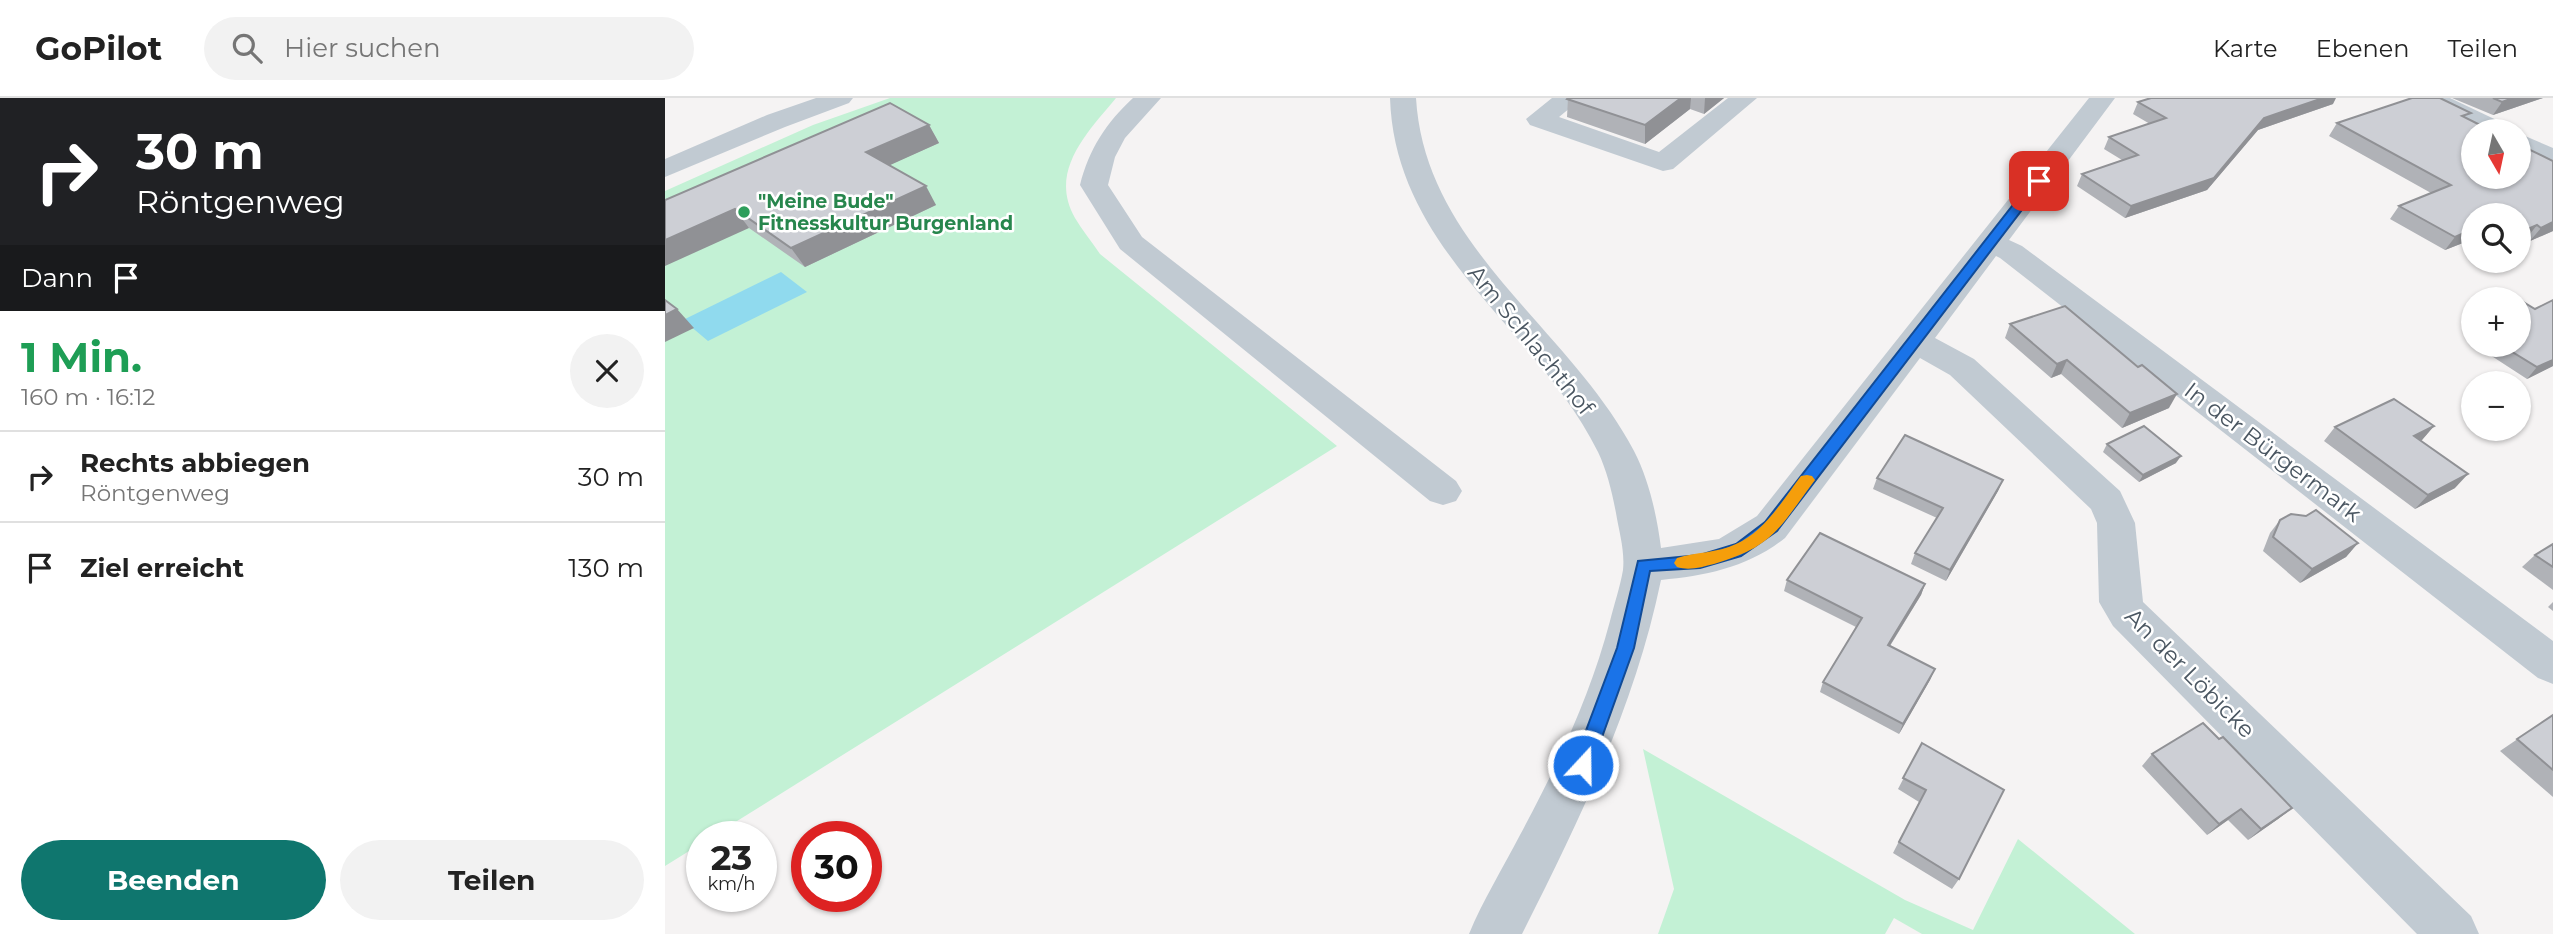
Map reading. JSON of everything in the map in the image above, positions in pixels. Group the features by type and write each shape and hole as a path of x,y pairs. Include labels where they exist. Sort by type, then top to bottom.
{"street":[{"path":"665,169 776,121 840,98"},
{"path":"1148,98 1111,136 1099,156 1094,185 1131,243 1443,491"},
{"name":"Am Schlachthof","path":"1403,98 1409,147 1418,172 1447,230 1485,282 1564,373 1617,452 1631,493 1643,565 1626,648 1583,765 1495,934"},
{"path":"1569,98 1539,119 1663,163 1744,98"},
{"path":"1643,565 1700,561 1741,549 1771,527 2102,98"},
{"path":"2430,98 2473,119"},
{"path":"2531,147 2553,158"},
{"name":"In der Bürgermark","path":"1991,243 2011,252 2553,664"},
{"name":"An der Löbicke","path":"1914,341 1962,367 2107,501 2116,523 2120,602 2127,614 2453,934"}],"green space":[{"path":"890,98 1116,98 1094,124 1075,153 1069,168 1066,184 1068,201 1075,218 1100,254 1337,446 737,821 686,821 686,853 665,866 665,191 813,125"},
{"path":"1643,749 1905,900 1973,930 2018,839 2135,934 1922,934 1894,918 1885,934 1658,934 1674,889"}],"water":[{"path":"781,272 807,292 708,341 683,320"}],"building":[{"path":"1568,98 1681,98 1645,125"},
{"path":"2151,98 2323,98 2264,118 2214,178 2131,206 2082,174 2138,155 2109,137 2166,118 2138,102"},
{"path":"2412,98 2440,98 2471,113 2462,116 2468,119 2461,119 2461,189 2531,189 2531,150 2553,161 2553,222 2541,228 2537,225 2531,228 2531,203 2461,203 2461,234 2455,237 2399,206 2451,185 2337,123"},
{"path":"2493,98 2513,98 2502,102"},
{"path":"890,103 929,125 866,152 926,186 791,248 735,209 665,240 665,200"},
{"path":"665,300 677,309 665,315"},
{"path":"2553,300 2553,360 2537,367 2521,357 2531,357 2531,307 2535,309"},
{"path":"2065,306 2138,367 2142,365 2177,394 2130,413 2067,360 2057,364 2010,324"},
{"path":"2394,399 2434,426 2414,436 2468,474 2428,495 2335,427"},
{"path":"2144,426 2181,456 2143,475 2107,444"},
{"path":"1905,435 2003,480 1950,570 1915,553 1943,508 1877,478"},
{"path":"2316,510 2358,543 2312,569 2273,537 2280,520 2291,514 2306,516"},
{"path":"1820,533 1925,584 1888,645 1935,669 1903,724 1823,682 1862,618 1787,580"},
{"path":"2553,544 2553,567 2535,555"},
{"path":"2553,715 2553,770 2517,739"},
{"path":"2203,723 2219,739 2223,737 2292,808 2261,829 2241,809 2219,824 2152,754"},
{"path":"1922,743 2004,790 1959,879 1899,842 1926,790 1903,778"}],"slow traffic":[{"path":"1683,563 1741,549 1758,539 1771,527 1807,480"}],"place":[{"name":"\"Meine Bude\" Fitnesskultur Burgenland","path":"744,212"}],"route":[{"path":"1583,765 1626,648 1643,565 1700,561 1741,549 1771,527 2039,181"}]}
